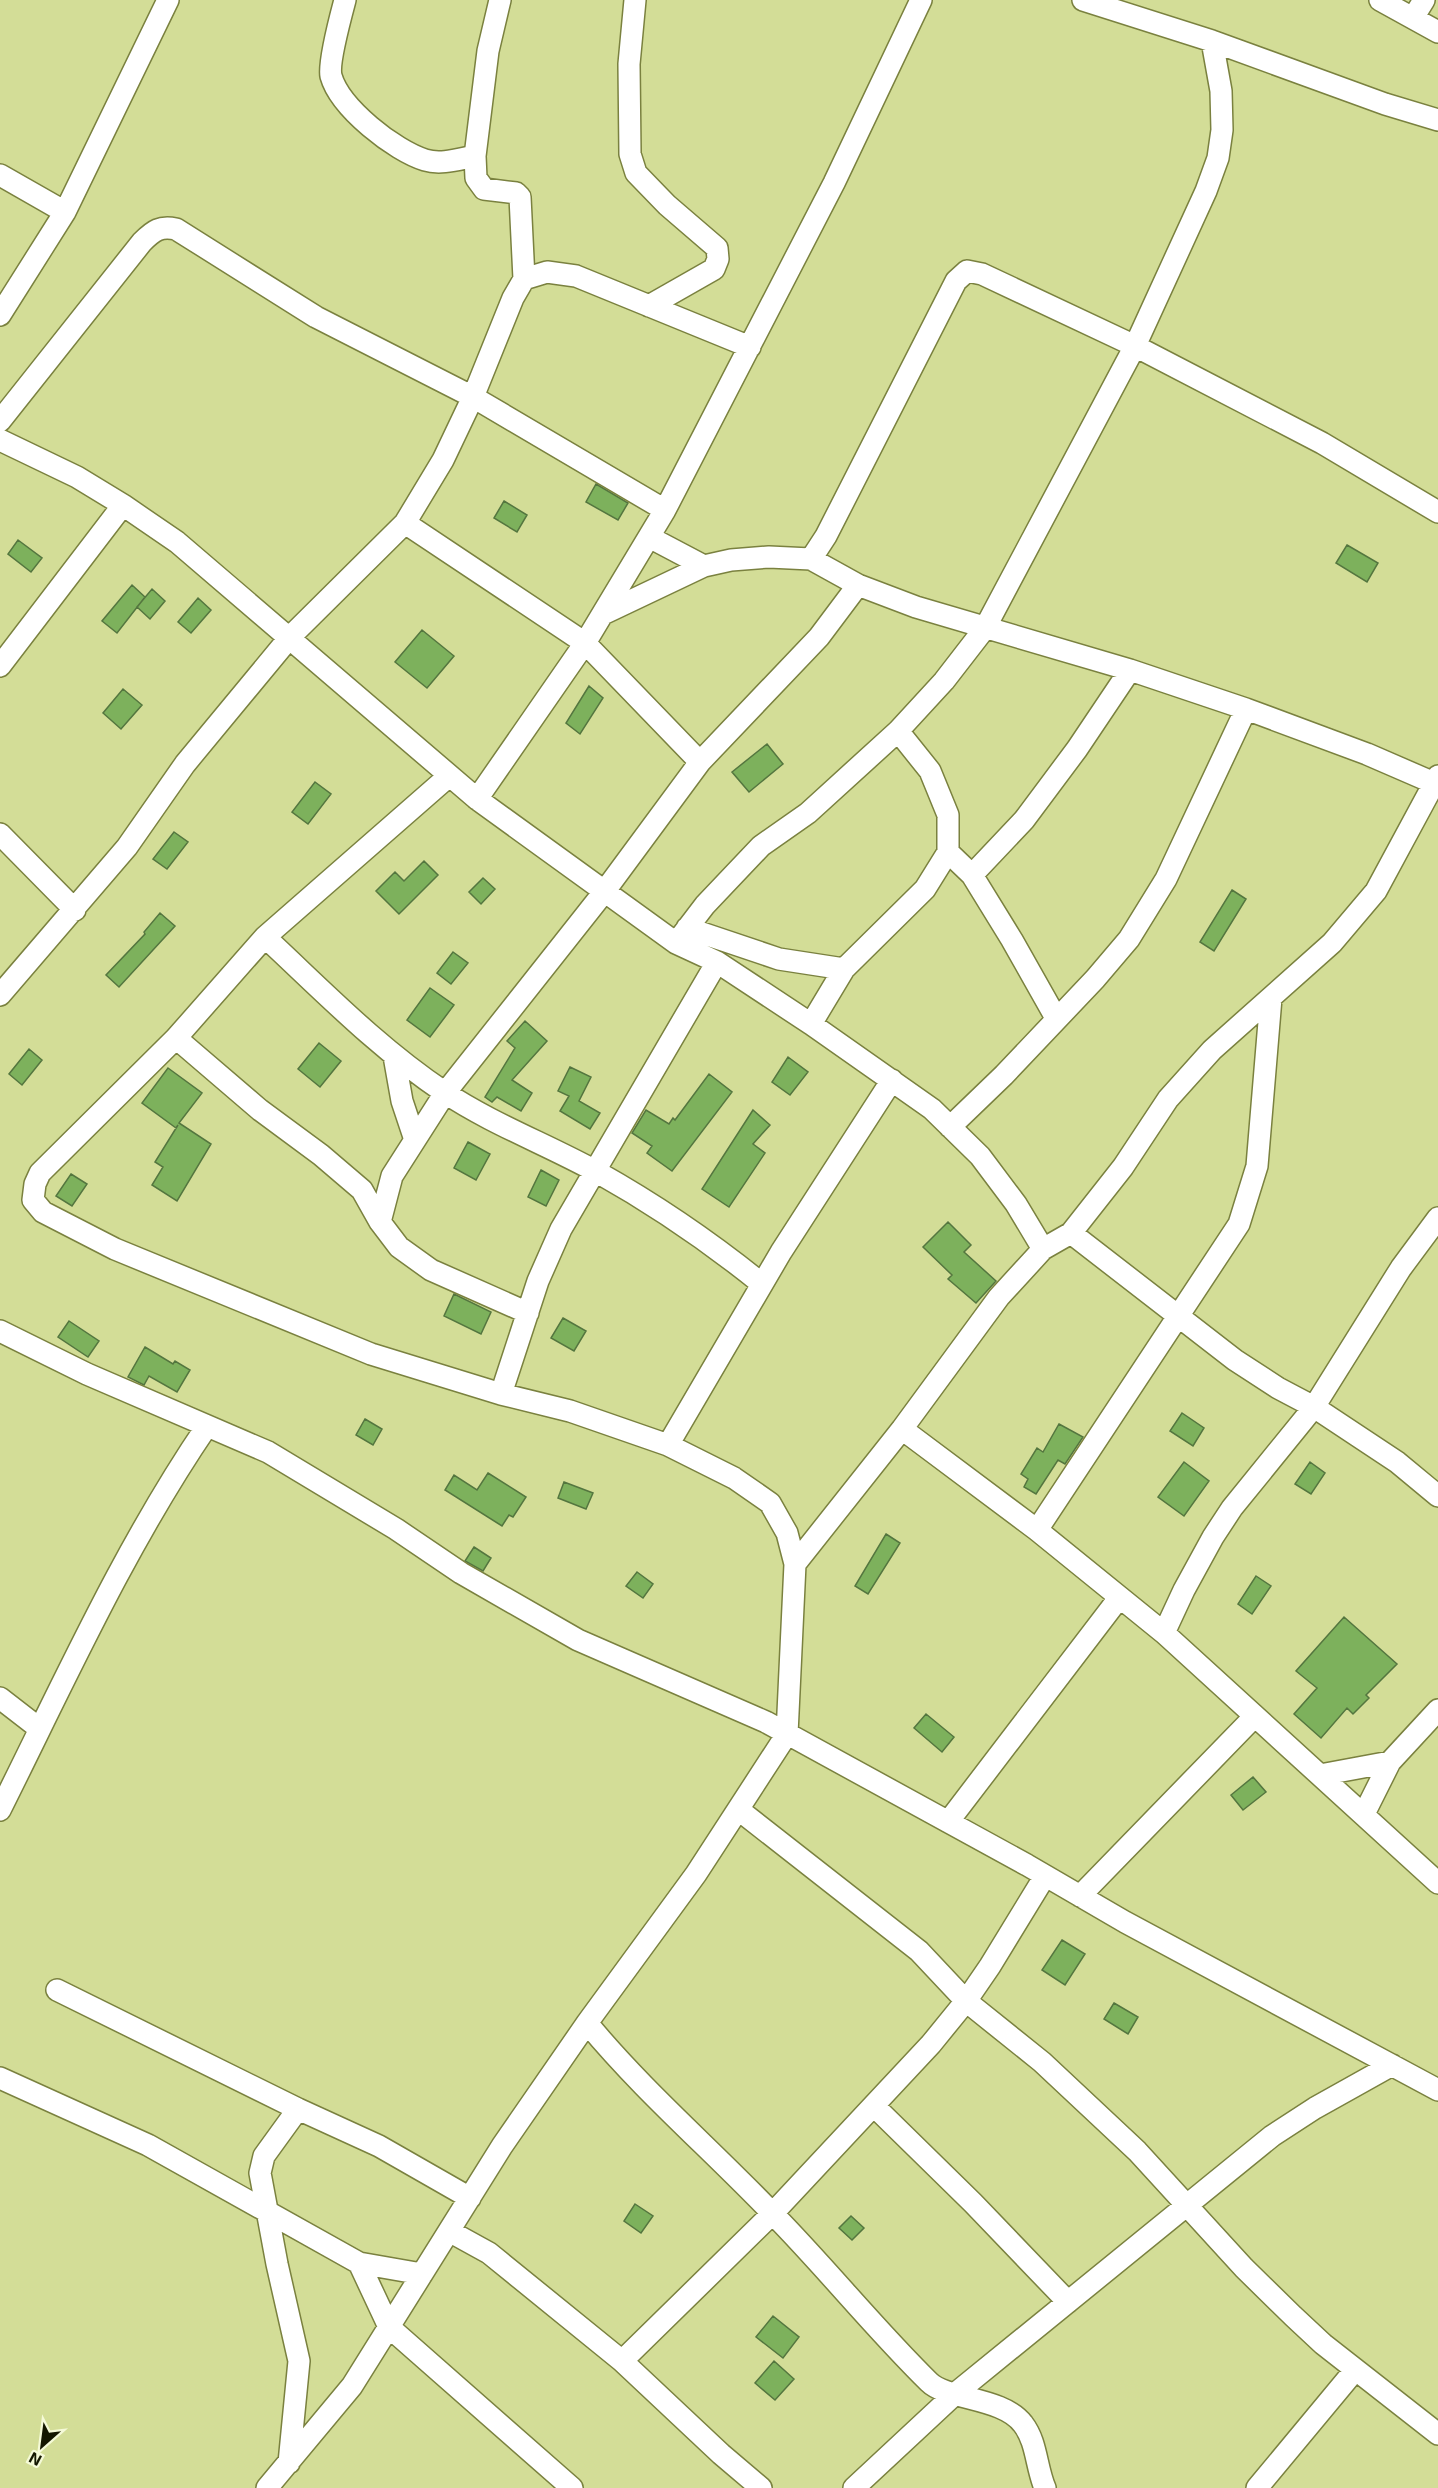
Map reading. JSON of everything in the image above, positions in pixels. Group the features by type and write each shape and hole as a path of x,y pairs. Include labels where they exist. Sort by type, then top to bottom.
{"street":[{"path":"0,315 65,212 168,0"},
{"path":"345,0 330,75 337,89 359,117 399,147 425,160 441,162 475,156"},
{"path":"0,995 127,847 185,764 290,637 405,524 444,460 473,397 513,298 524,279 520,198 516,193 484,189 476,178 475,156 488,51 500,0"},
{"path":"635,0 630,75 630,154 636,173 667,205 717,248 718,259 714,269 649,306"},
{"path":"477,799 585,643 665,510 834,183 921,0"},
{"path":"1083,0 1212,41 1385,104 1438,120"},
{"path":"1380,0 1438,32"},
{"path":"1413,18 1425,0"},
{"path":"682,935 724,883 761,846 808,813 898,731 944,681 985,628 1135,346 1206,191 1218,158 1222,130 1221,91 1212,41"},
{"path":"0,176 65,212"},
{"path":"0,421 142,242 152,232 163,226 176,229 316,317 473,397 665,510"},
{"path":"811,559 826,536 956,281 967,270 982,274 1135,346 1322,443 1438,512"},
{"path":"524,279 547,272 576,276 750,347"},
{"path":"0,440 77,477 177,542 477,799 604,892 682,935 717,962 811,1024 932,1109 980,1156 1016,1204 1043,1249"},
{"path":"0,666 123,505"},
{"path":"405,524 585,643 700,762"},
{"path":"649,537 704,566"},
{"path":"603,614 704,566 731,560 769,557 811,559 858,585 916,607 1130,670 1246,709 1436,780 1377,891 1332,942 1212,1050 1168,1099 1123,1167 1071,1233 1043,1249 999,1297 902,1429 795,1564"},
{"path":"380,1222 392,1176 445,1093 604,892 700,762 819,637 858,585"},
{"path":"972,875 1024,819 1077,749 1130,670"},
{"path":"950,1127 1004,1075 1095,979 1129,939 1166,879 1246,709"},
{"path":"811,1024 844,969 925,889 948,852 948,815 930,771 898,731"},
{"path":"267,2488 352,2386 502,2146 587,2023 696,1874 787,1734 795,1564 787,1533 770,1503 734,1478 668,1445 570,1411 501,1394 371,1354 115,1249 43,1212 33,1200 35,1184 40,1173 177,1038 265,938 449,776"},
{"path":"0,834 75,910"},
{"path":"948,852 972,875 1056,1018"},
{"path":"682,935 779,959 844,969"},
{"path":"265,938 394,1056 445,1093 494,1121 595,1171 667,1213 714,1245 762,1284"},
{"path":"501,1394 538,1281 561,1229 717,962"},
{"path":"1037,1530 1239,1224 1257,1166 1271,998"},
{"path":"177,1038 260,1110 321,1155 362,1190 380,1222 399,1247 431,1270 528,1313"},
{"path":"394,1056 402,1101 416,1140"},
{"path":"668,1445 762,1284 892,1080"},
{"path":"362,1190 392,1176"},
{"path":"1164,1633 1184,1590 1219,1527 1251,1481 1314,1407 1401,1268 1438,1218"},
{"path":"1071,1233 1235,1360 1278,1388 1314,1407 1397,1462 1438,1496"},
{"path":"0,1331 87,1374 268,1452 396,1529 461,1573 578,1640 766,1722 1438,2090"},
{"path":"0,1810 120,1569 161,1496 207,1426"},
{"path":"902,1429 1037,1530 1164,1633 1438,1883"},
{"path":"948,1822 1119,1598"},
{"path":"0,1698 40,1729"},
{"path":"1365,1814 1390,1762 1438,1710"},
{"path":"1080,1896 1254,1717"},
{"path":"1320,1775 1390,1762"},
{"path":"739,1810 919,1951 966,2001 1050,2070 1137,2151 1244,2268 1323,2344 1438,2434"},
{"path":"622,2361 773,2213 874,2106 966,2001 1045,1876"},
{"path":"57,1990 298,2109 380,2146 470,2198"},
{"path":"587,2023 616,2059 773,2213 933,2386 1006,2411 1022,2422 1034,2447 1045,2488"},
{"path":"854,2488 956,2393 1272,2136 1315,2108 1392,2065"},
{"path":"0,2078 148,2145 359,2264 422,2274"},
{"path":"874,2106 973,2203 1068,2302"},
{"path":"289,2463 299,2361 260,2173 264,2156 298,2109"},
{"path":"449,2231 489,2253 622,2361 721,2454 761,2488"},
{"path":"359,2264 389,2327 572,2488"},
{"path":"1257,2488 1354,2370"}],"building":[{"path":"596,484 628,503 618,520 586,502"},
{"path":"504,501 527,515 517,532 494,518"},
{"path":"18,540 42,558 31,572 8,554"},
{"path":"1347,545 1378,563 1367,582 1336,563"},
{"path":"132,585 145,597 117,633 102,621"},
{"path":"152,589 165,601 150,619 137,607"},
{"path":"198,598 211,610 191,633 178,622"},
{"path":"422,630 454,656 427,688 395,662"},
{"path":"589,686 603,698 580,734 566,723"},
{"path":"123,689 142,705 121,729 103,713"},
{"path":"767,744 783,764 749,792 732,772"},
{"path":"315,782 331,794 308,824 292,812"},
{"path":"174,832 188,842 167,869 153,859"},
{"path":"424,861 438,875 399,914 376,891 395,872 404,881"},
{"path":"483,878 495,889 481,904 469,892"},
{"path":"1232,890 1246,899 1214,951 1200,942"},
{"path":"160,913 175,926 119,987 106,975 145,934 144,932"},
{"path":"453,952 468,963 451,984 437,973"},
{"path":"430,988 454,1005 430,1037 407,1020"},
{"path":"525,1021 547,1041 512,1080 532,1093 521,1111 497,1097 492,1102 485,1097 515,1048 507,1041"},
{"path":"319,1043 341,1061 320,1087 298,1069"},
{"path":"29,1049 42,1060 22,1085 9,1074"},
{"path":"788,1057 808,1072 790,1095 772,1082"},
{"path":"570,1067 591,1077 579,1101 600,1113 590,1129 560,1111 569,1096 558,1091"},
{"path":"168,1068 202,1093 179,1123 211,1144 177,1201 152,1185 163,1167 155,1162 178,1125 176,1128 142,1103"},
{"path":"709,1074 732,1092 672,1171 647,1153 652,1146 632,1133 646,1110 669,1124 673,1118 675,1120"},
{"path":"753,1110 770,1125 753,1144 765,1153 729,1207 702,1189"},
{"path":"468,1142 490,1154 476,1180 454,1168"},
{"path":"541,1170 559,1180 546,1206 528,1197"},
{"path":"71,1174 87,1184 72,1206 56,1196"},
{"path":"948,1222 971,1245 964,1252 996,1281 976,1303 948,1279 952,1275 923,1247"},
{"path":"454,1294 491,1312 481,1334 444,1316"},
{"path":"563,1318 586,1331 574,1351 551,1338"},
{"path":"69,1321 99,1341 88,1357 58,1337"},
{"path":"145,1347 173,1364 175,1361 190,1370 177,1392 149,1376 144,1385 128,1377"},
{"path":"1182,1413 1204,1428 1193,1446 1170,1431"},
{"path":"365,1419 382,1429 373,1445 356,1435"},
{"path":"1059,1424 1083,1437 1065,1464 1058,1460 1036,1494 1024,1487 1028,1479 1021,1474 1037,1448 1043,1452"},
{"path":"1184,1462 1209,1481 1184,1516 1158,1497"},
{"path":"1310,1462 1325,1473 1311,1494 1295,1484"},
{"path":"488,1473 526,1497 513,1517 509,1515 502,1526 445,1490 454,1475 477,1490"},
{"path":"564,1482 593,1493 586,1509 558,1498"},
{"path":"886,1534 900,1543 868,1594 855,1586"},
{"path":"474,1547 491,1558 483,1571 465,1561"},
{"path":"637,1572 653,1584 643,1598 626,1586"},
{"path":"1256,1576 1271,1586 1252,1614 1238,1604"},
{"path":"1344,1617 1397,1664 1366,1695 1369,1698 1353,1714 1347,1708 1321,1738 1294,1714 1317,1688 1296,1671"},
{"path":"926,1714 954,1737 942,1752 914,1728"},
{"path":"1253,1777 1266,1792 1243,1810 1231,1795"},
{"path":"1062,1940 1085,1954 1065,1985 1042,1970"},
{"path":"1114,2003 1138,2017 1128,2034 1104,2019"},
{"path":"635,2204 653,2216 641,2233 624,2221"},
{"path":"851,2216 864,2228 852,2240 839,2228"},
{"path":"773,2316 799,2337 783,2358 756,2337"},
{"path":"774,2361 794,2379 775,2400 755,2383"}]}
